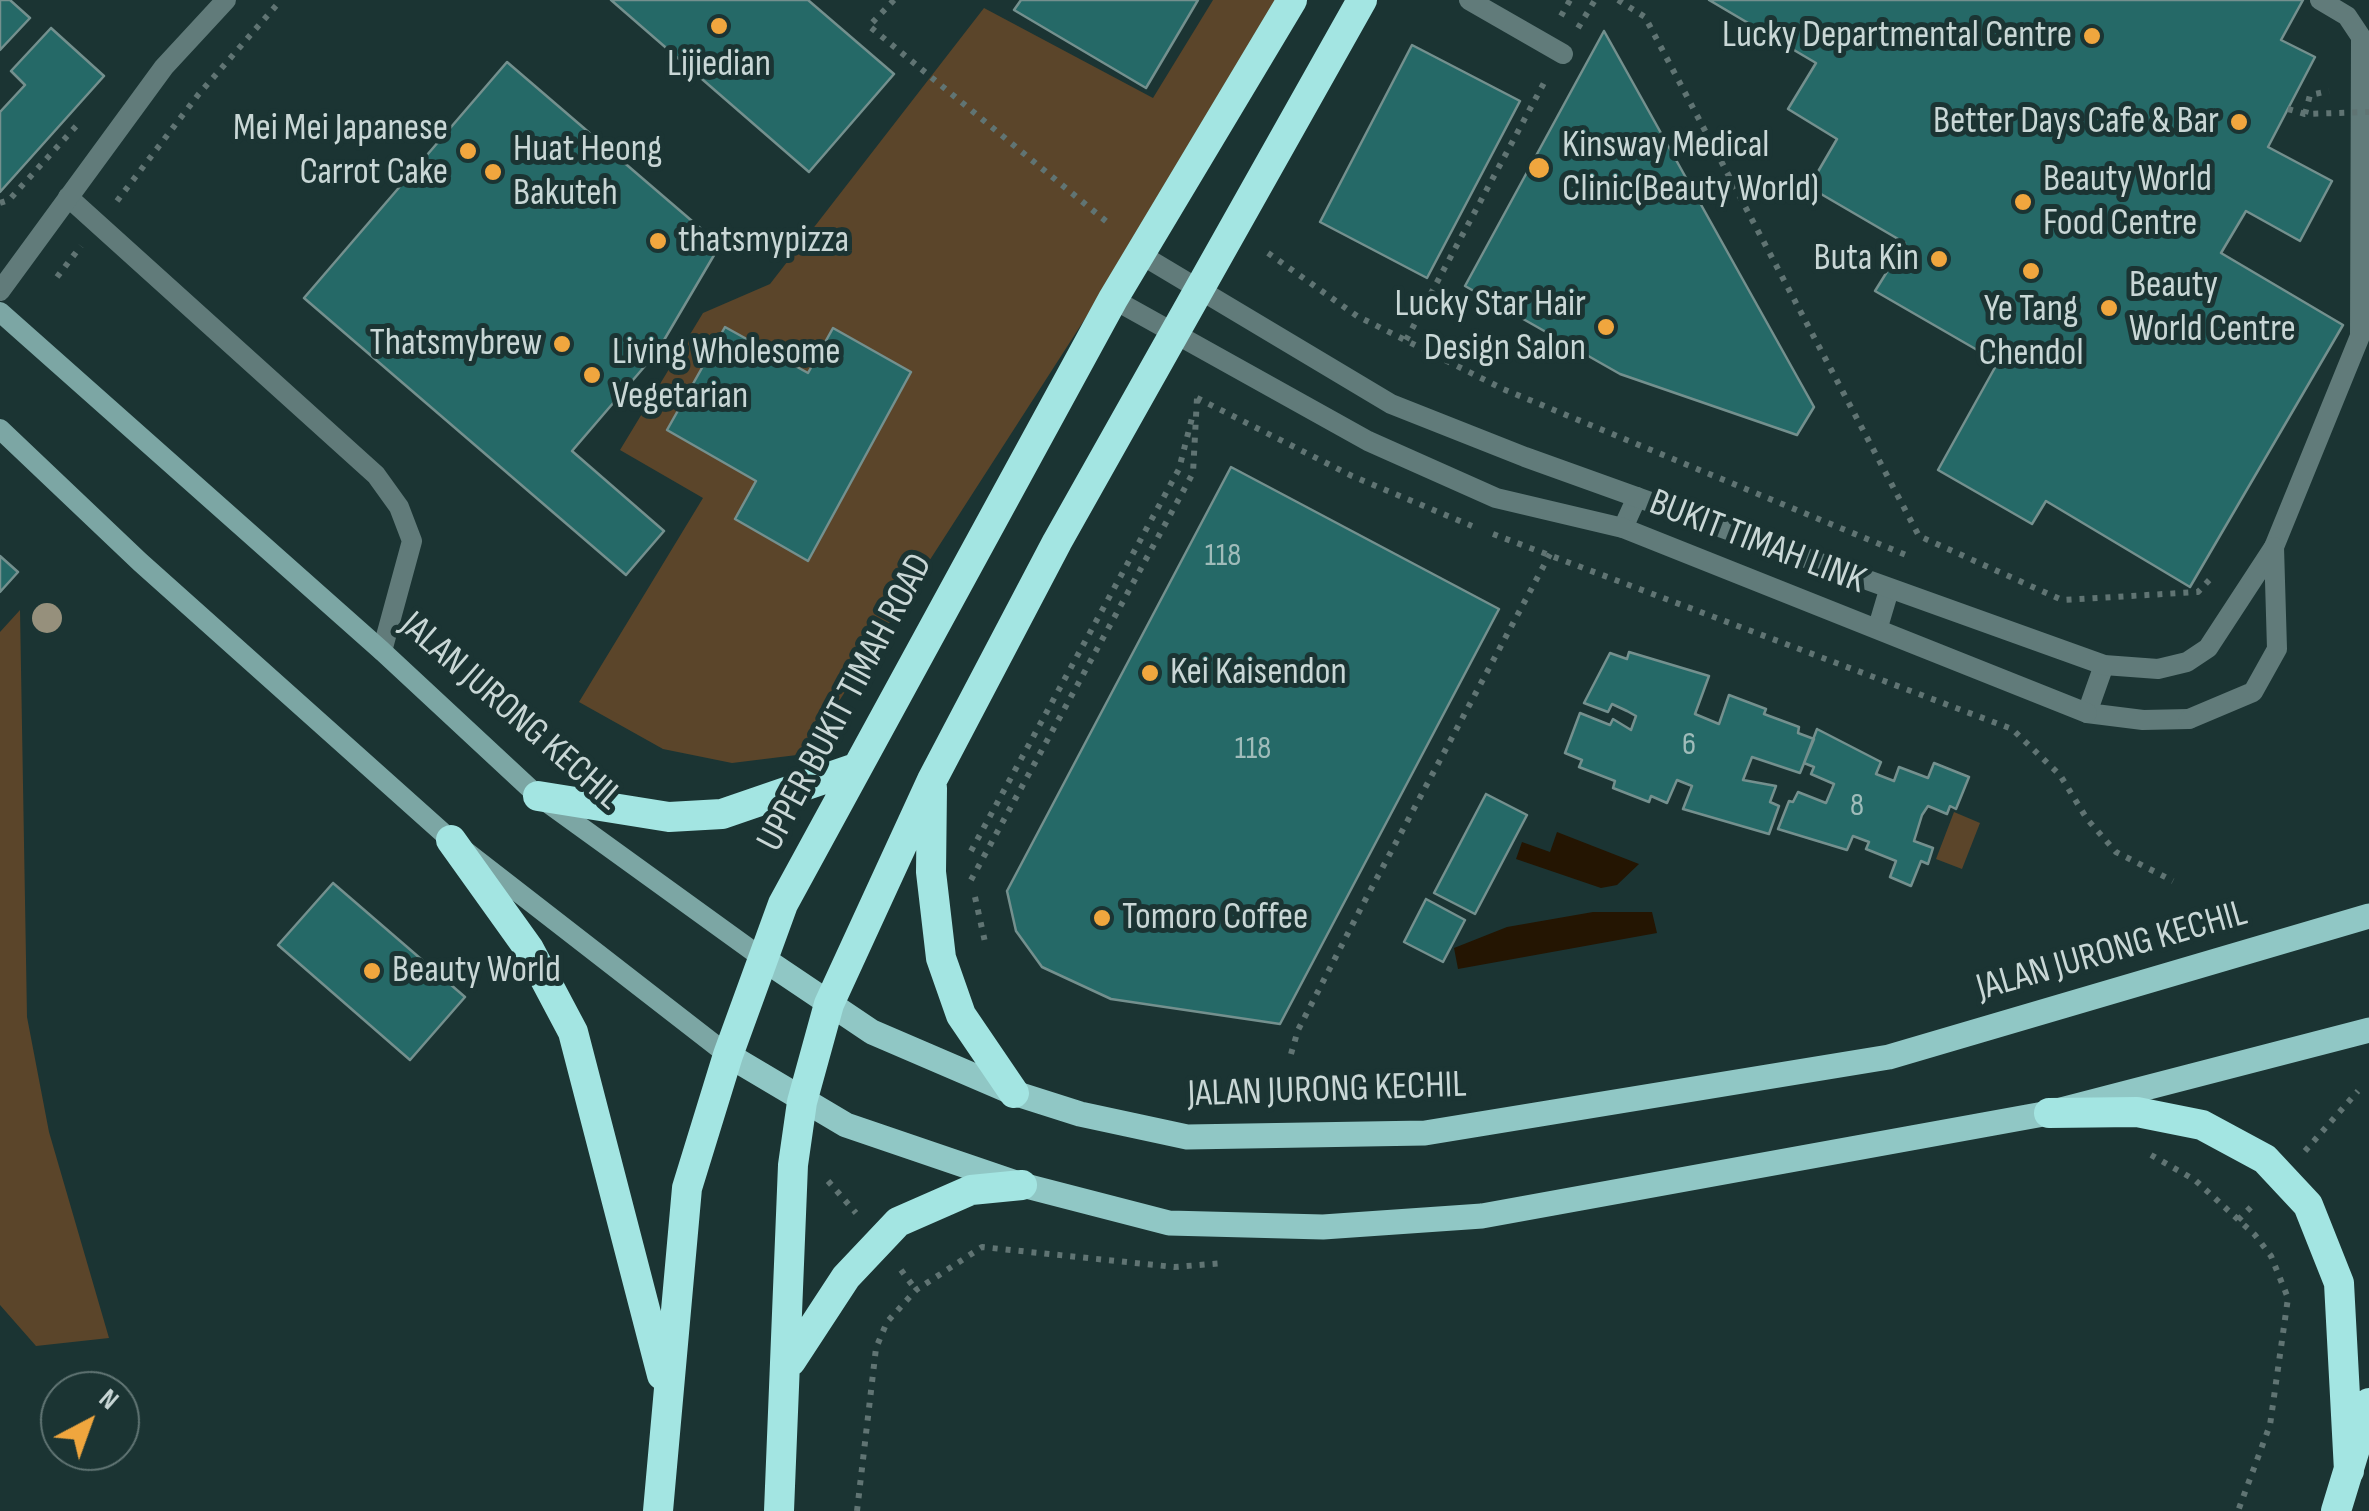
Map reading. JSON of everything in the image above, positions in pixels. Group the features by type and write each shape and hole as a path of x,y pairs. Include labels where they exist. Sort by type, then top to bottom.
{"highway":[{"name":"UPPER BUKIT TIMAH ROAD","path":"658,1511 687,1188 728,1055 783,904 853,768 1113,299 1292,0"},
{"path":"779,1511 788,1368 793,1164 802,1102 830,1004 932,780 1171,332 1362,0"},
{"path":"538,796 670,816 722,814 853,768"},
{"path":"932,780 931,872 941,958 961,1015 1014,1093"},
{"path":"451,840 529,949 573,1032 668,1397"},
{"path":"2049,1114 2137,1112 2202,1126 2265,1159 2308,1205 2339,1283 2349,1471"},
{"path":"788,1368 846,1277 898,1222 971,1190 1022,1184"},
{"path":"2336,1511 2369,1403"}],"main road":[{"name":"JALAN JURONG KECHIL","path":"0,312 382,651 538,796 764,960 872,1032 1014,1093 1080,1114 1187,1137 1425,1133 1889,1057 2369,916"},
{"path":"0,428 451,840 728,1055 846,1125 1022,1184 1169,1223 1323,1227 1482,1216 2049,1114 2369,1030"}],"street":[{"path":"0,290 164,67 226,0"},
{"path":"1469,0 1563,54"},
{"name":"BUKIT TIMAH LINK","path":"1140,254 1391,404 2104,666 2158,669 2186,662 2208,648 2274,547 2360,336 2361,37 2347,16 2320,0"},
{"path":"68,197 376,475 399,507 412,541 382,651"},
{"name":"BUKIT TIMAH LINK","path":"1113,299 1368,441 1496,498 1624,528 2086,713 2142,720 2189,719 2253,692 2277,649 2274,547"},
{"path":"1624,528 1637,497"},
{"path":"1878,627 1889,590"},
{"path":"2086,713 2104,666"}],"path":[{"path":"58,277 198,95 280,0"},
{"path":"894,0 870,26 1107,222"},
{"path":"1618,0 1645,18 1919,536 2062,600 2198,592 2222,566"},
{"path":"1406,340 1535,95"},
{"path":"2288,110 2305,114 2369,112"},
{"path":"1268,253 1357,316 1503,389 1923,562"},
{"path":"1197,398 1438,514 2012,729 2060,775 2086,818 2116,852 2173,881"},
{"path":"985,942 971,880 970,852 1179,470 1197,398"},
{"path":"971,880 1192,473 1197,398"},
{"path":"1290,1054 1298,1030 1370,891 1550,554"},
{"path":"1951,707 1966,664"},
{"path":"2238,1220 2271,1256 2288,1298 2270,1425 2238,1511"},
{"path":"857,1511 876,1348 888,1322 916,1290 982,1247 1174,1267"}],"shaded area":[{"path":"1213,0 1284,0 1283,11 805,754 732,763 663,749 579,702 703,498 620,450 703,313 770,284 984,8 1153,98"},
{"path":"20,610 27,1017 49,1132 109,1338 36,1346 0,1305 0,632"},
{"path":"1954,812 1980,823 1962,869 1936,859"},
{"path":"1557,832 1639,864 1617,885 1601,888 1516,859 1522,842 1550,852"},
{"path":"1593,912 1652,912 1657,933 1458,969 1454,948 1507,927"}],"building":[{"path":"0,0 10,0 30,18 0,50"},
{"path":"611,0 808,0 894,74 809,172"},
{"path":"1021,0 1198,0 1146,88 1014,10"},
{"name":"Beauty World Centre","path":"1709,0 2303,0 2281,40 2315,57 2268,147 2332,181 2300,241 2246,211 2221,253 2343,325 2190,587 2046,501 2032,524 1938,470 1998,362 1875,291 1905,243 1809,187 1837,139 1788,109 1816,63"},
{"path":"51,28 104,76 0,192 0,112 25,85 11,71"},
{"path":"1604,31 1814,407 1797,435 1620,374 1465,286"},
{"path":"1412,45 1520,101 1427,278 1320,222"},
{"path":"507,62 720,245 657,352 572,451 664,531 626,575 304,298"},
{"path":"725,327 808,373 833,328 911,372 808,561 735,519 756,481 667,430"},
{"path":"1231,467 1499,609 1280,1024 1111,999 1042,967 1016,931 1007,891"},
{"path":"0,556 18,572 0,592"},
{"path":"1629,652 1709,676 1695,714 1719,724 1729,695 1766,709 1764,714 1799,727 1798,733 1814,739 1800,773 1752,757 1743,780 1776,786 1770,802 1779,806 1769,834 1683,809 1692,786 1677,780 1667,803 1651,796 1649,802 1613,788 1615,781 1579,767 1582,760 1565,753 1580,713 1610,725 1613,719 1631,730 1636,716 1612,704 1608,712 1584,703 1610,653 1627,659"},
{"path":"1817,729 1881,762 1876,774 1894,781 1899,767 1928,778 1934,763 1969,777 1956,809 1950,806 1947,814 1928,806 1922,815 1914,841 1933,848 1928,864 1921,861 1911,886 1890,877 1896,861 1866,849 1869,842 1853,836 1847,850 1778,829 1789,801 1793,802 1798,792 1826,803 1834,784 1811,774 1814,767 1804,763"},
{"path":"1486,794 1527,815 1475,914 1434,893"},
{"name":"Beauty World","path":"333,883 465,997 410,1060 278,945"},
{"path":"1426,899 1465,920 1443,962 1404,942"}],"place":[{"name":"Lijiedian","path":"719,26"},
{"name":"Lucky Departmental Centre","path":"2092,36"},
{"name":"Better Days Cafe & Bar","path":"2239,122"},
{"name":"Mei Mei Japanese Carrot Cake","path":"468,151"},
{"name":"Kinsway Medical Clinic(Beauty World)","path":"1539,168"},
{"name":"Huat Heong Bakuteh","path":"493,172"},
{"name":"Beauty World Food Centre","path":"2023,202"},
{"name":"thatsmypizza","path":"658,241"},
{"name":"Buta Kin","path":"1939,259"},
{"name":"Ye Tang Chendol","path":"2031,271"},
{"name":"Beauty World Centre","path":"2109,308"},
{"name":"Lucky Star Hair Design Salon","path":"1606,327"},
{"name":"Thatsmybrew","path":"562,344"},
{"name":"Living Wholesome Vegetarian","path":"592,375"},
{"name":"Kei Kaisendon","path":"1150,673"},
{"name":"Tomoro Coffee","path":"1102,918"},
{"name":"Beauty World","path":"372,971"}]}
